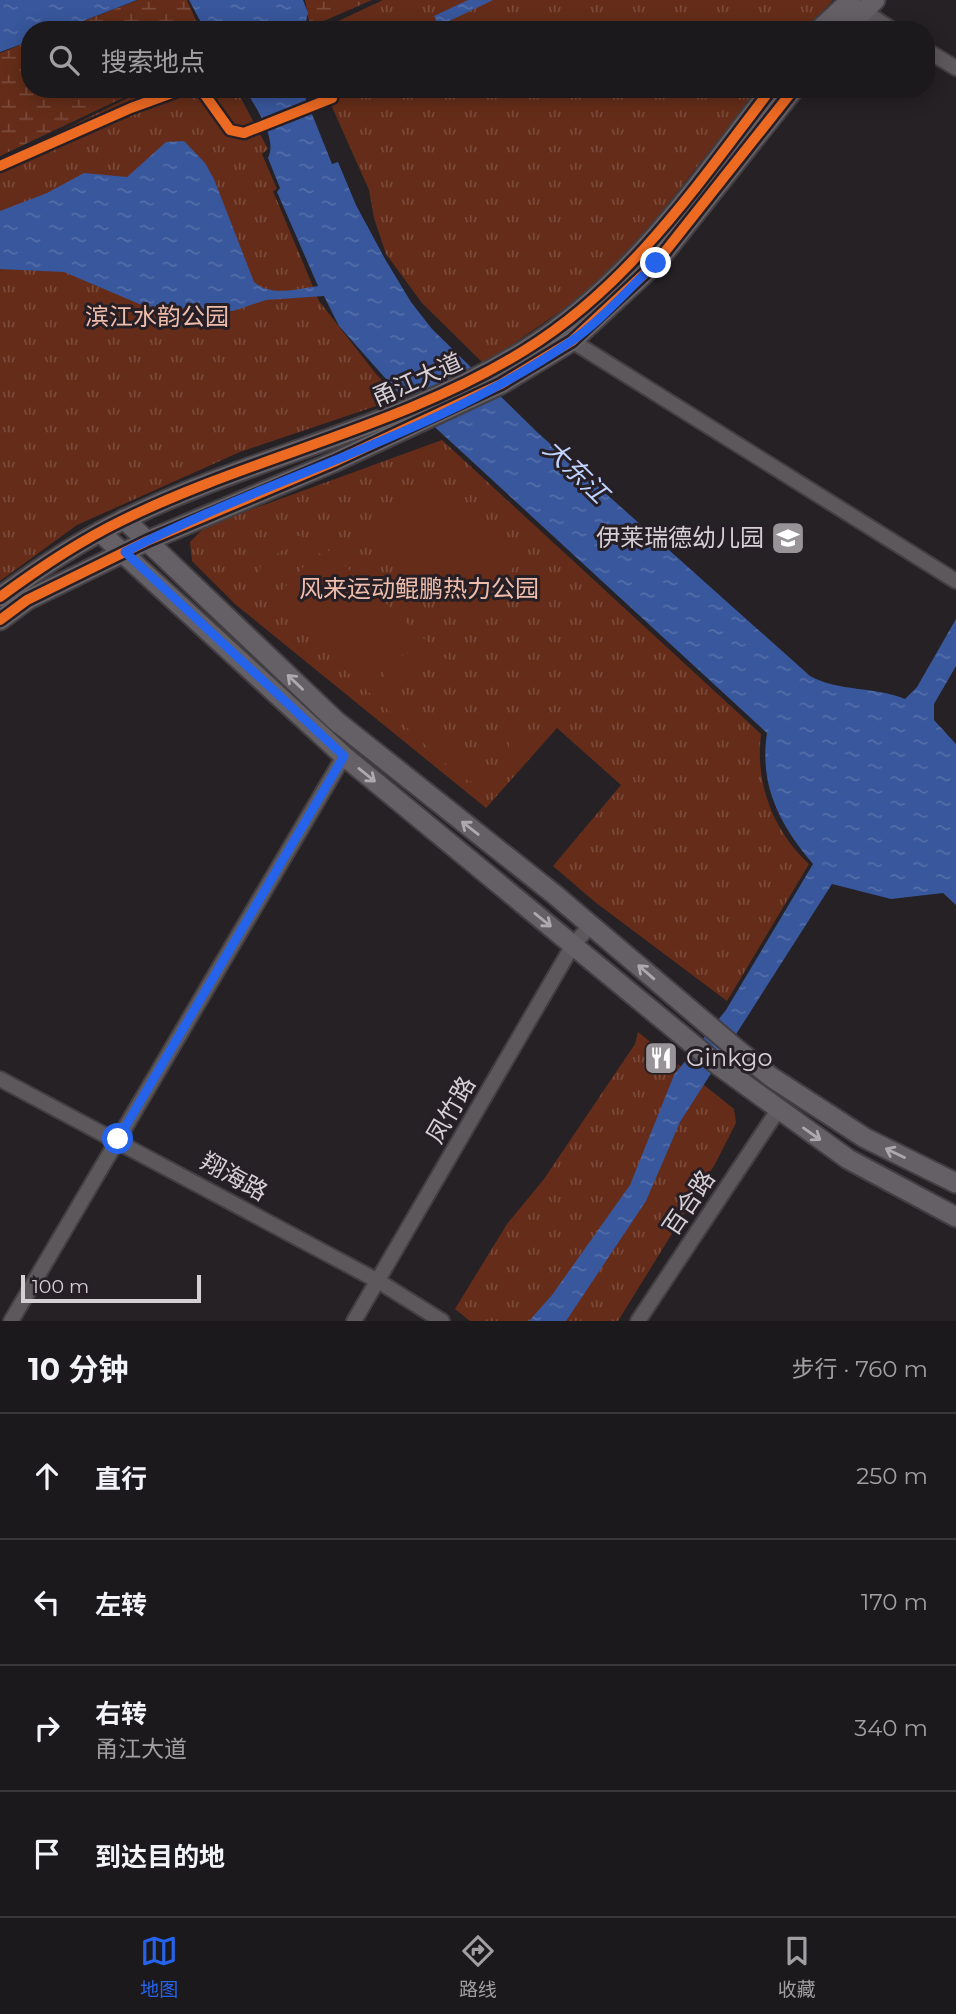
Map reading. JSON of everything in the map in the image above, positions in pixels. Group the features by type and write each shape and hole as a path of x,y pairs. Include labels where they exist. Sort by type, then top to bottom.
{"street":[{"path":"833,21 860,3"},
{"path":"850,21 860,3"},
{"path":"860,3 882,21"},
{"path":"935,55 956,68"},
{"name":"甬江大道","path":"484,383 634,262 764,98"},
{"name":"甬江大道","path":"0,620 26,600 572,341 656,263 787,98"},
{"path":"572,341 956,581"},
{"name":"甬江大道","path":"0,597 124,519 401,422"},
{"path":"124,519 336,721 591,925 771,1077 865,1138 956,1183"},
{"path":"100,532 125,552 344,756 718,1065 848,1159 956,1217"},
{"path":"10,1321 344,756"},
{"name":"凤竹路","path":"354,1321 573,945 591,925"},
{"name":"翔海路","path":"0,1079 118,1139 378,1281 443,1321"},
{"name":"百合路","path":"638,1321 778,1110"}],"green space":[{"path":"138,0 187,0 196,21 83,21"},
{"path":"305,0 372,0 324,21 309,21"},
{"path":"383,0 833,0 813,21 338,21"},
{"path":"21,45 21,98 123,98 0,156 0,53"},
{"name":"滨江水韵公园","path":"128,98 241,98 268,149 262,154 277,189 273,191 319,301 376,374 400,398 240,452 77,525 0,581 0,161"},
{"path":"328,98 751,98 638,242 584,295 484,364 422,303 386,254 374,218 369,190"},
{"name":"风来运动鲲鹏热力公园","path":"442,440 761,734 761,771 769,805 785,836 809,864 727,1001 595,902 553,866 621,785 557,728 486,808 235,604 192,561 190,542 206,526"},
{"path":"422,474 519,561 466,620 369,533"},
{"path":"300,536 319,542 506,714 515,729 519,744 513,769 504,778 492,783 477,783 460,777 268,598 260,576 264,557 271,549 289,538","holes":["295,545 316,550 423,648 393,662 385,674 380,692 274,596 270,587 270,565 279,553","417,659 436,663 503,726 508,736 508,755 497,769 479,773 468,771 395,704 393,678 406,662"]},
{"path":"315,554 405,637 370,676 280,593"},
{"path":"638,1032 734,1109 736,1123 715,1164 618,1321 470,1321 455,1309 507,1224 544,1179 635,1044"}],"water":[{"path":"0,0 137,0 83,21 21,21 21,44 0,52"},
{"path":"189,0 303,0 308,13 306,21 200,21"},
{"path":"468,0 493,0 449,21 436,21 434,16"},
{"name":"大东江","path":"250,98 306,98 332,164 338,162 356,205 385,259 411,302 432,329 537,432 810,676 833,685 881,692 905,699 917,687 956,619 956,666 934,704 934,720 956,744 956,905 943,893 891,899 832,884 680,1122 646,1201 566,1321 529,1321 552,1295 630,1185 674,1075 726,1010 813,864 791,835 769,787 765,752 767,733 401,396 339,326 324,296 266,300 233,311 144,306 64,272 0,269 0,211 47,193 84,173 127,177 166,142 184,141 205,163 214,179 254,282 276,291 318,286 277,192 280,188 268,158 268,132"}],"cycle path":[{"path":"0,166 158,98"},
{"path":"207,98 230,130 244,133 332,98"},
{"path":"0,597 59,556 121,521 171,498 428,400 525,350 597,296 629,264 689,196 764,98"},
{"path":"0,620 27,600 147,541 334,462 501,384 572,341 656,263 787,98"}],"place":[{"name":"伊莱瑞德幼儿园","path":"788,538"},
{"name":"Ginkgo","path":"661,1058"}],"route":[{"path":"118,1139 344,756 125,552 406,430 501,384 572,341 656,263"}]}
